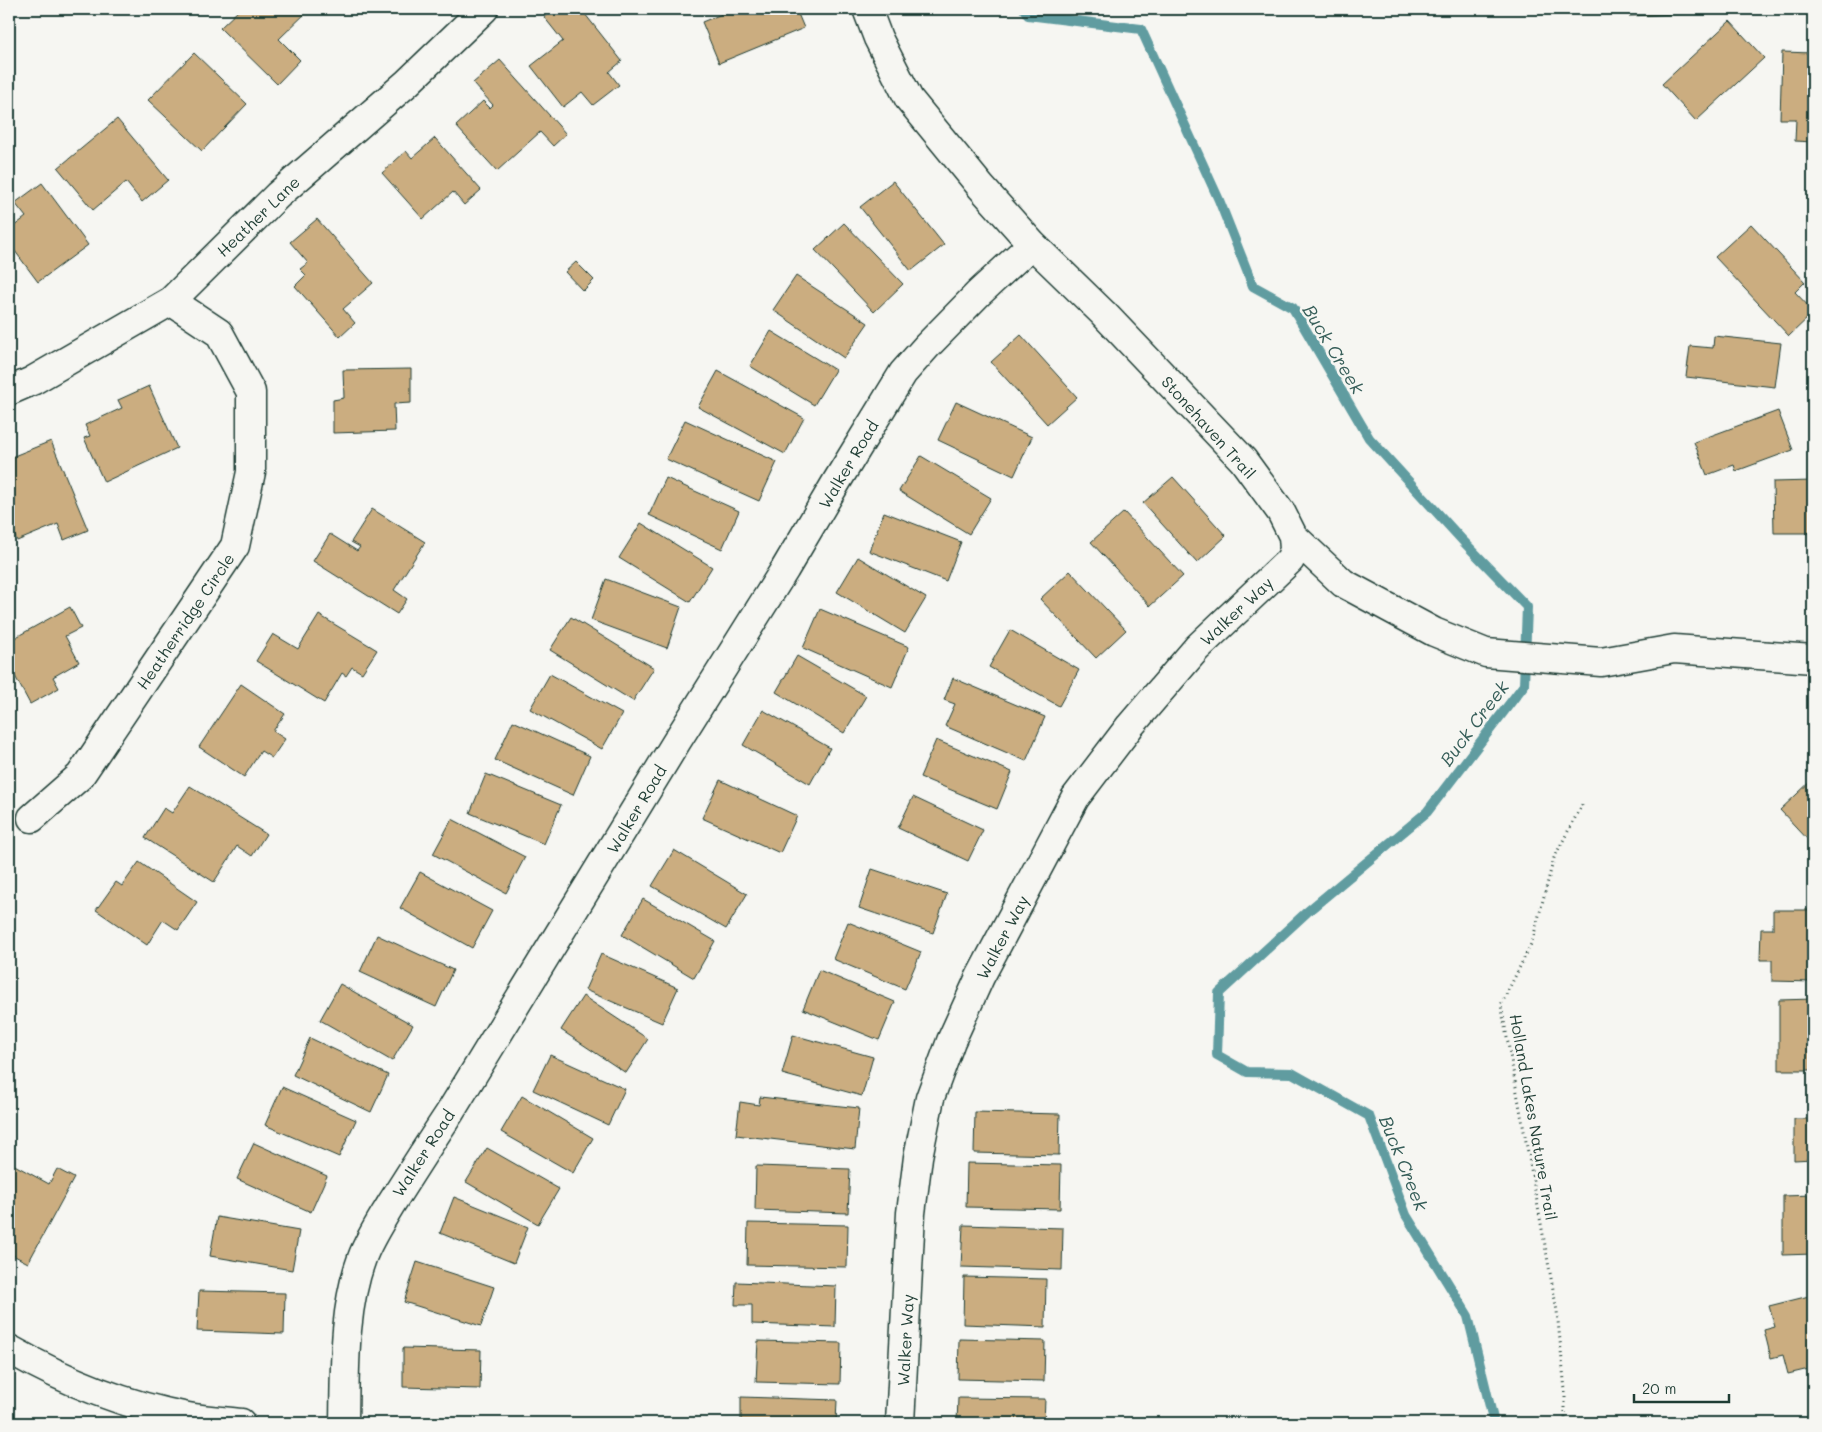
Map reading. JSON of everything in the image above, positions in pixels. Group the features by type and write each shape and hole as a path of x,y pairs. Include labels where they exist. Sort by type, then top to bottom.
{"street":[{"name":"Heather Lane","path":"9,391 32,381 171,302 278,195 406,83 484,9"},
{"name":"Stonehaven Trail","path":"867,9 878,38 909,99 981,187 1032,244 1103,313 1243,460 1281,512 1294,536 1343,583 1434,632 1486,653 1601,662 1674,649 1813,659"},
{"name":"Walker Road","path":"344,1423 346,1345 353,1289 362,1257 377,1227 786,569 903,373 978,294 1032,244"},
{"name":"Heatherridge Circle","path":"32,818 80,776 235,546 251,472 251,392 219,334 171,302"},
{"name":"Walker Way","path":"900,1423 911,1213 917,1167 930,1098 951,1040 980,977 1075,798 1130,726 1196,648 1290,560 1294,550 1294,536"},
{"path":"9,1349 67,1380 117,1399 189,1417 241,1423"}],"path":[{"name":"Holland Lakes Nature Trail","path":"1565,1423 1565,1390 1556,1311 1501,1005 1532,942 1554,858 1584,801"}],"building":[{"path":"240,9 310,9 279,39 300,60 277,84 220,28"},
{"path":"554,9 581,9 622,61 609,72 619,85 593,105 582,92 563,107 531,66 563,41 544,17"},
{"path":"734,9 796,9 804,28 719,63 702,22"},
{"path":"1629,9 1724,9 1724,12 1629,16"},
{"path":"1730,21 1764,58 1696,121 1662,84"},
{"path":"1782,52 1813,53 1813,142 1795,141 1796,119 1780,119"},
{"path":"194,53 247,104 202,151 148,100"},
{"path":"500,60 566,134 553,146 540,132 497,171 456,126 483,101 490,108 493,105 473,83"},
{"path":"117,119 168,180 142,202 126,182 93,210 58,168"},
{"path":"435,138 481,190 464,205 453,192 423,219 382,173 406,151 412,158"},
{"path":"893,181 944,245 911,271 860,207"},
{"path":"42,183 88,245 38,282 9,243 9,230 26,217 15,203"},
{"path":"317,219 373,283 343,309 355,323 340,337 295,286 306,275 300,269 308,263 290,242"},
{"path":"844,223 903,284 874,312 815,250"},
{"path":"1751,224 1805,282 1795,292 1813,313 1789,336 1715,257"},
{"path":"576,262 594,280 583,291 565,272"},
{"path":"796,276 868,323 844,358 773,310"},
{"path":"771,331 835,370 814,405 750,366"},
{"path":"1021,335 1077,397 1047,424 991,362"},
{"path":"1714,336 1781,343 1775,387 1686,377 1690,346 1713,348"},
{"path":"411,369 411,403 394,404 395,431 333,433 333,400 344,398 343,370"},
{"path":"718,371 804,418 785,454 698,407"},
{"path":"149,386 177,448 104,482 84,438 90,436 85,425 122,408 118,400"},
{"path":"956,402 1032,437 1014,476 938,440"},
{"path":"1778,411 1793,450 1736,471 1734,465 1707,475 1694,442"},
{"path":"685,420 777,462 759,501 666,459"},
{"path":"51,441 88,530 64,540 58,524 17,541 9,521 9,458"},
{"path":"921,456 991,498 969,534 899,491"},
{"path":"1173,477 1226,536 1197,563 1143,503"},
{"path":"666,478 739,511 722,549 649,515"},
{"path":"1813,481 1813,533 1774,533 1773,482"},
{"path":"372,509 425,542 394,590 407,599 397,614 313,561 330,534 357,551 360,547 351,542"},
{"path":"884,512 961,542 946,581 869,551"},
{"path":"1124,512 1183,576 1150,606 1091,542"},
{"path":"641,523 712,567 690,602 619,558"},
{"path":"858,557 926,598 905,633 837,592"},
{"path":"1070,571 1126,630 1096,658 1040,599"},
{"path":"606,579 681,607 667,648 591,620"},
{"path":"70,607 81,628 65,636 79,662 53,677 59,688 30,704 9,665 9,641"},
{"path":"820,609 909,647 892,687 803,648"},
{"path":"319,615 377,650 362,673 352,667 346,676 342,673 324,703 256,661 273,634 298,649"},
{"path":"571,617 654,668 633,701 550,650"},
{"path":"1010,630 1079,670 1059,706 989,667"},
{"path":"797,656 866,696 844,733 776,692"},
{"path":"550,674 622,714 602,749 530,709"},
{"path":"953,678 1045,717 1026,761 945,726 955,704 944,700"},
{"path":"241,684 285,714 273,731 285,739 272,758 261,751 244,777 199,747"},
{"path":"763,710 830,748 810,784 743,745"},
{"path":"513,721 590,756 573,795 495,760"},
{"path":"936,740 1012,772 997,809 920,777"},
{"path":"486,774 561,805 544,844 470,813"},
{"path":"1813,779 1813,845 1780,810"},
{"path":"720,780 797,816 780,853 702,818"},
{"path":"190,786 266,834 252,856 237,846 214,882 145,838 164,808 172,813"},
{"path":"913,797 983,830 968,861 898,828"},
{"path":"452,819 525,857 506,893 433,854"},
{"path":"674,850 747,894 726,929 652,886"},
{"path":"139,862 197,902 178,930 163,920 147,945 96,910 116,882 122,886"},
{"path":"872,869 947,894 933,933 859,908"},
{"path":"420,872 492,911 472,948 400,908"},
{"path":"643,899 715,941 694,978 622,935"},
{"path":"1773,910 1813,910 1813,982 1772,981 1772,960 1760,960 1761,929 1773,929"},
{"path":"848,922 921,952 905,989 833,959"},
{"path":"377,935 453,970 436,1007 360,972"},
{"path":"601,954 678,988 662,1023 585,990"},
{"path":"819,970 895,1002 879,1040 803,1009"},
{"path":"340,984 413,1025 392,1061 320,1020"},
{"path":"583,996 648,1039 626,1073 561,1030"},
{"path":"1813,999 1813,1070 1779,1070 1779,1000"},
{"path":"793,1035 873,1057 862,1096 782,1074"},
{"path":"310,1038 388,1075 371,1112 293,1075"},
{"path":"550,1055 625,1089 608,1125 533,1090"},
{"path":"282,1087 356,1120 339,1157 265,1125"},
{"path":"1811,1095 1813,1095 1813,1159 1794,1160 1794,1119 1812,1119"},
{"path":"522,1096 593,1138 573,1173 501,1132"},
{"path":"760,1097 859,1108 855,1149 736,1135 740,1102 759,1105"},
{"path":"975,1112 1060,1114 1059,1155 974,1153"},
{"path":"254,1143 327,1176 311,1212 237,1179"},
{"path":"487,1148 559,1189 538,1224 466,1182"},
{"path":"9,1162 49,1184 57,1169 74,1178 28,1263 9,1253"},
{"path":"967,1163 1061,1165 1060,1209 966,1207"},
{"path":"756,1166 850,1169 848,1213 755,1210"},
{"path":"1813,1195 1813,1254 1783,1255 1783,1196"},
{"path":"454,1197 528,1227 514,1263 440,1233"},
{"path":"217,1217 299,1231 292,1270 210,1256"},
{"path":"748,1223 848,1225 847,1267 747,1265"},
{"path":"963,1225 1063,1228 1062,1270 961,1267"},
{"path":"417,1262 494,1287 481,1326 404,1302"},
{"path":"964,1277 1046,1279 1045,1327 963,1324"},
{"path":"736,1282 836,1286 835,1327 752,1324 752,1305 735,1305"},
{"path":"199,1291 285,1293 284,1334 197,1331"},
{"path":"1813,1295 1813,1368 1788,1374 1783,1355 1771,1358 1764,1330 1775,1327 1769,1306"},
{"path":"959,1339 1045,1341 1044,1381 958,1379"},
{"path":"758,1341 841,1343 840,1384 756,1382"},
{"path":"403,1348 481,1350 480,1389 403,1387"},
{"path":"741,1397 837,1400 836,1423 741,1423"},
{"path":"958,1398 1045,1399 1044,1423 957,1423"}],"waterway":[{"name":"Buck Creek","path":"1024,9 1028,15 1141,29 1219,200 1253,286 1293,308 1369,438 1464,542 1527,607 1524,685 1427,812 1307,912 1219,993 1217,1055 1247,1072 1292,1073 1369,1116 1406,1215 1468,1316 1494,1423"}]}
